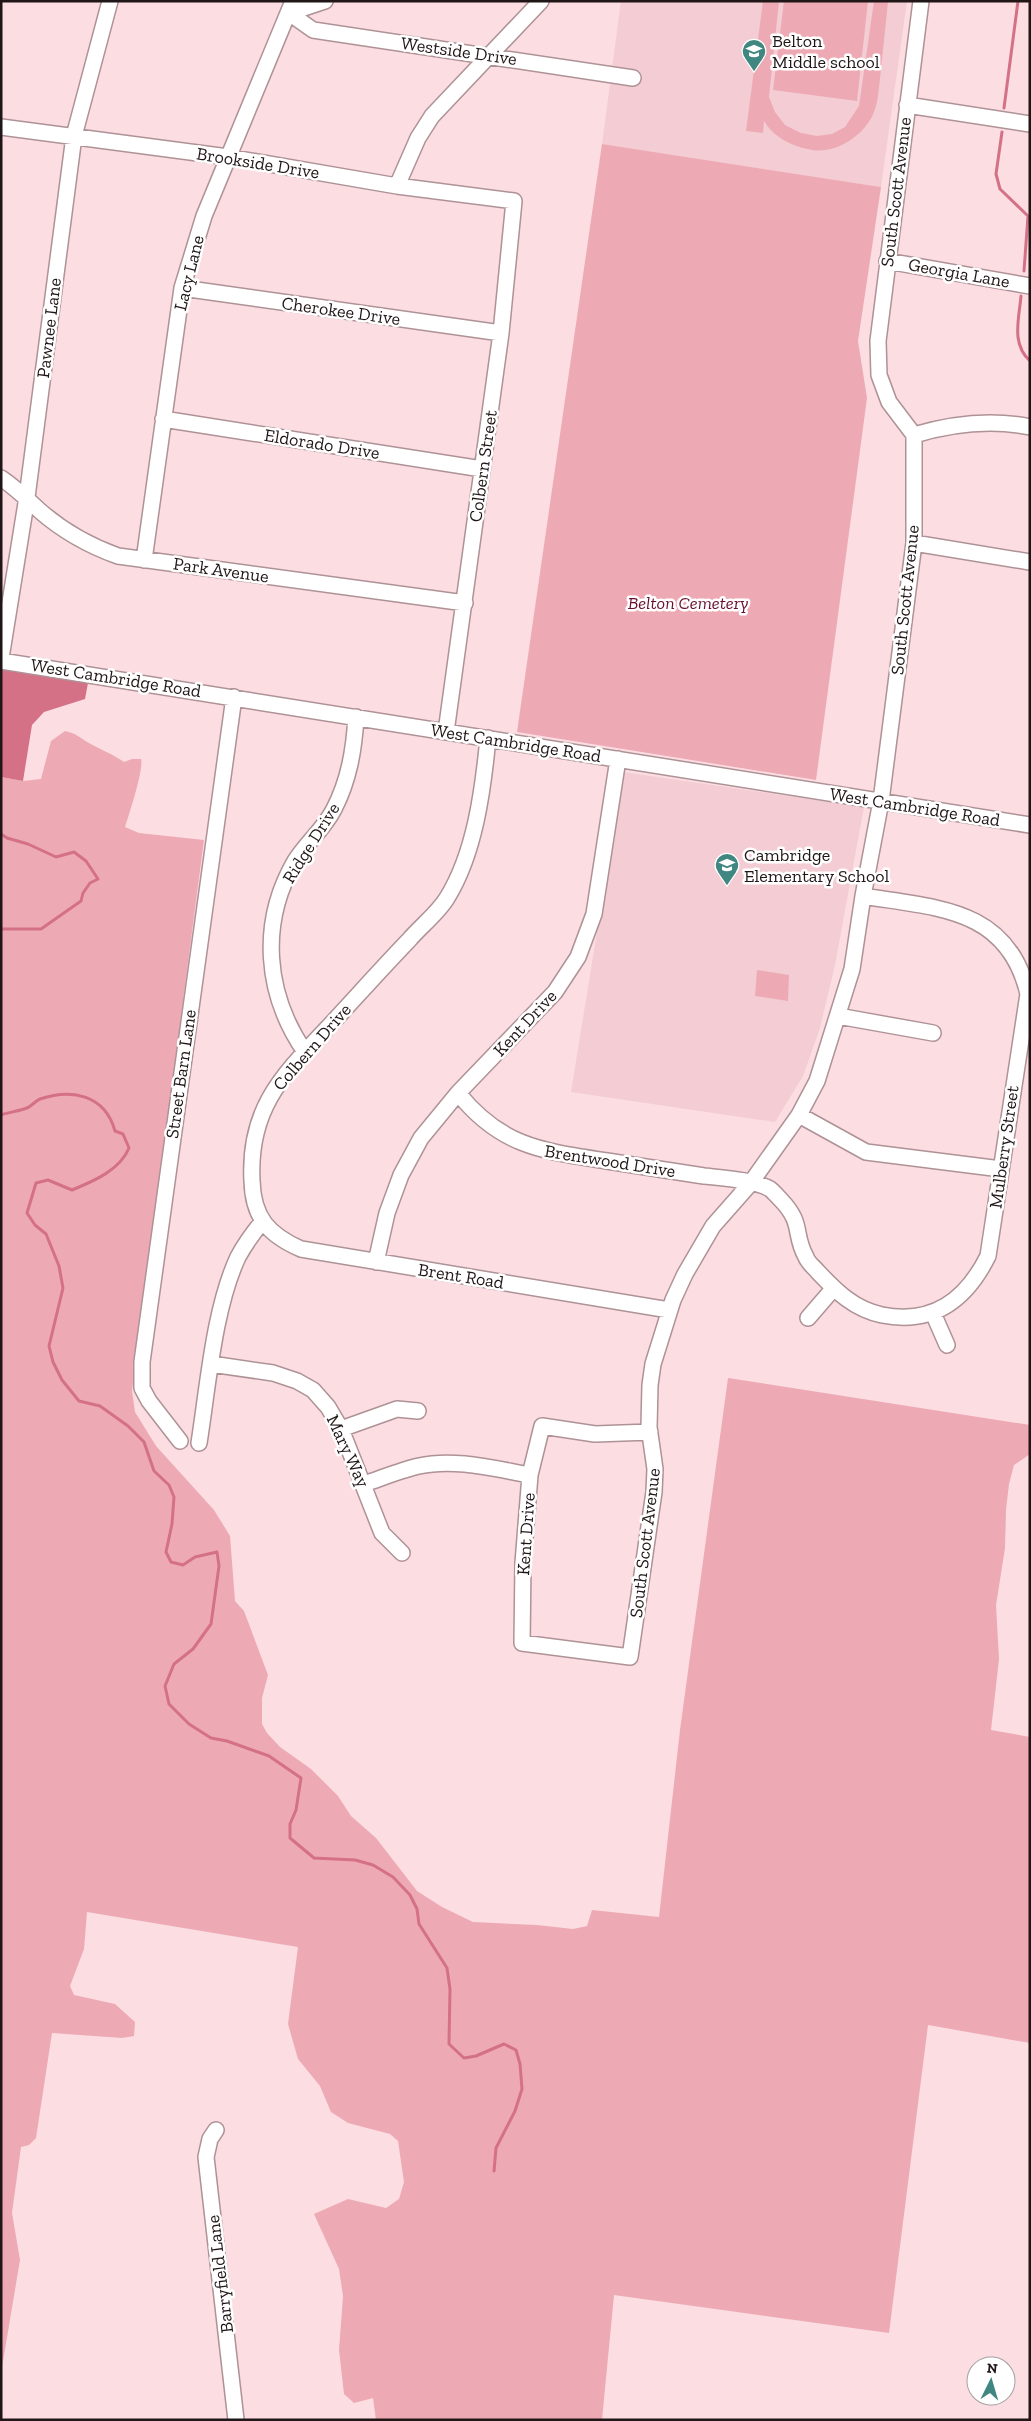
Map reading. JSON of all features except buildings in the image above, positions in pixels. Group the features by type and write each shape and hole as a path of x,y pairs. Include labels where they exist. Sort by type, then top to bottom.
{"street":[{"name":"Pawnee Lane","path":"1,659 27,497 74,136 110,1"},
{"path":"291,7 325,1"},
{"path":"397,186 411,153 432,116 448,102 541,1"},
{"name":"South Scott Avenue","path":"522,1643 630,1657 654,1492 655,1469 650,1432 653,1364 669,1310 684,1274 710,1231 750,1184 799,1115 818,1082 852,969 863,896 882,801 914,543 914,435 890,402 879,375 878,341 921,1"},
{"name":"Westside Drive","path":"291,7 313,30 490,55 633,78"},
{"name":"Lacy Lane","path":"144,560 182,288 204,216 291,7"},
{"path":"907,105 1030,124"},
{"name":"Brookside Drive","path":"1,127 228,157 397,186 514,201"},
{"name":"Colbern Street","path":"446,732 501,333 514,201"},
{"name":"Georgia Lane","path":"887,261 1030,286"},
{"name":"Cherokee Drive","path":"182,288 501,333"},
{"name":"Eldorado Drive","path":"163,419 482,469"},
{"path":"914,435 973,424 998,423 1030,427"},
{"name":"Park Avenue","path":"1,478 27,497 55,523 83,541 118,556 465,603"},
{"path":"914,543 1030,562"},
{"name":"West Cambridge Road","path":"1,659 1030,825"},
{"name":"Street Barn Lane","path":"180,1441 149,1401 142,1388 142,1362 234,697"},
{"name":"Ridge Drive","path":"305,1052 285,1019 273,980 270,937 273,917 286,878 306,846 324,826 344,787 354,747 356,717"},
{"name":"Colbern Drive","path":"262,1222 255,1206 252,1187 252,1148 256,1130 274,1089 286,1071 447,899 470,844 484,779 488,738"},
{"name":"Kent Drive","path":"376,1262 387,1212 401,1175 421,1138 458,1093 555,992 578,957 594,914 618,759"},
{"name":"Mulberry Street","path":"863,896 943,909 970,918 982,925 1002,943 1019,966 1028,994 988,1256"},
{"path":"838,1016 933,1033"},
{"name":"Brentwood Drive","path":"458,1093 478,1116 493,1128 510,1138 546,1152 750,1184 770,1189 790,1210 796,1220 806,1258 833,1288 856,1306 883,1315 916,1317 934,1312 957,1300 977,1277 988,1256"},
{"path":"799,1115 866,1152 1001,1169"},
{"path":"199,1443 211,1364 231,1274 239,1256 262,1222"},
{"name":"Brent Road","path":"262,1222 283,1241 301,1249 669,1310"},
{"path":"808,1318 833,1288"},
{"path":"934,1312 947,1345"},
{"name":"Mary Way","path":"211,1364 273,1373 297,1381 313,1390 328,1407 341,1429 382,1533 402,1553"},
{"path":"341,1429 397,1409 418,1411"},
{"name":"Kent Drive","path":"522,1643 523,1563 530,1475 542,1426 595,1434 617,1435 650,1432"},
{"path":"364,1484 421,1466 449,1464 475,1466 530,1475"},
{"name":"Barryfield Lane","path":"216,2130 210,2138 206,2157 236,2420"}],"shaded area":[{"name":"Belton Middle school","path":"621,1 907,1 881,187 602,144"},
{"path":"1,669 88,683 85,699 44,712 32,725 23,781 1,777"},
{"name":"Cambridge Elementary School","path":"623,772 864,807 835,965 820,1028 803,1076 775,1122 571,1092"}],"green space":[{"path":"763,1 779,1 769,97 775,112 785,125 801,133 817,136 832,134 845,127 859,106 874,1 888,1 876,107 864,128 849,141 831,149 812,150 798,147 785,141 773,132 764,121 763,133 746,131"},
{"path":"784,1 868,1 857,101 773,90"},
{"name":"Belton Cemetery","path":"602,144 881,187 858,341 867,398 816,780 517,732"},
{"path":"65,731 75,734 124,762 132,759 141,759 138,782 125,827 139,833 204,840 132,1391 135,1412 156,1446 214,1510 230,1536 235,1601 244,1611 268,1675 262,1698 262,1724 267,1733 280,1747 311,1769 338,1796 351,1816 376,1838 417,1891 442,1907 473,1922 573,1929 587,1926 592,1910 659,1917 680,1730 728,1378 1030,1425 1030,1454 1014,1465 1009,1484 1005,1548 996,1605 999,1659 991,1730 1030,1737 1030,2043 928,2025 889,2333 614,2295 602,2420 376,2420 373,2398 354,2403 344,2394 339,2350 343,2296 339,2269 314,2214 348,2199 386,2208 399,2199 404,2182 398,2141 390,2134 348,2123 331,2112 320,2086 298,2059 288,2024 298,1947 87,1912 84,1949 70,1986 74,1995 115,2004 135,2022 134,2036 122,2038 52,2033 36,2138 29,2145 21,2147 12,2213 20,2260 1,2373 1,777 23,781 41,779 51,741"},
{"path":"757,970 789,975 788,1001 755,996"}],"waterway":[{"path":"1004,108 1018,1"},
{"path":"1002,132 996,174 1000,189 1028,216 1024,271"},
{"path":"1021,296 1018,339 1020,347 1030,361"},
{"path":"1,834 56,857 74,852 86,861 98,879 90,883 83,893 81,901 41,929 1,929"},
{"path":"1,1115 27,1108 40,1099 64,1094 75,1095 86,1097 104,1109 115,1131 123,1134 129,1148 125,1156 113,1169 97,1179 72,1190 48,1180 36,1183 27,1213 35,1225 46,1234 59,1266 63,1288 49,1346 53,1362 62,1380 79,1401 100,1406 128,1426 144,1442 154,1471 169,1485 174,1497 172,1524 166,1552 171,1562 183,1565 195,1557 217,1552 219,1566 211,1624 193,1649 174,1664 165,1686 169,1704 189,1724 211,1738 227,1741 269,1756 301,1778 296,1810 290,1824 290,1838 314,1858 355,1860 373,1865 393,1877 410,1895 417,1909 419,1924 447,1968 450,1989 449,2044 464,2058 476,2056 504,2044 516,2050 520,2064 522,2089 515,2111 496,2148 494,2171"}],"place":[{"name":"Belton Middle school","path":"754,72"},
{"name":"Cambridge Elementary School","path":"727,886"}]}
